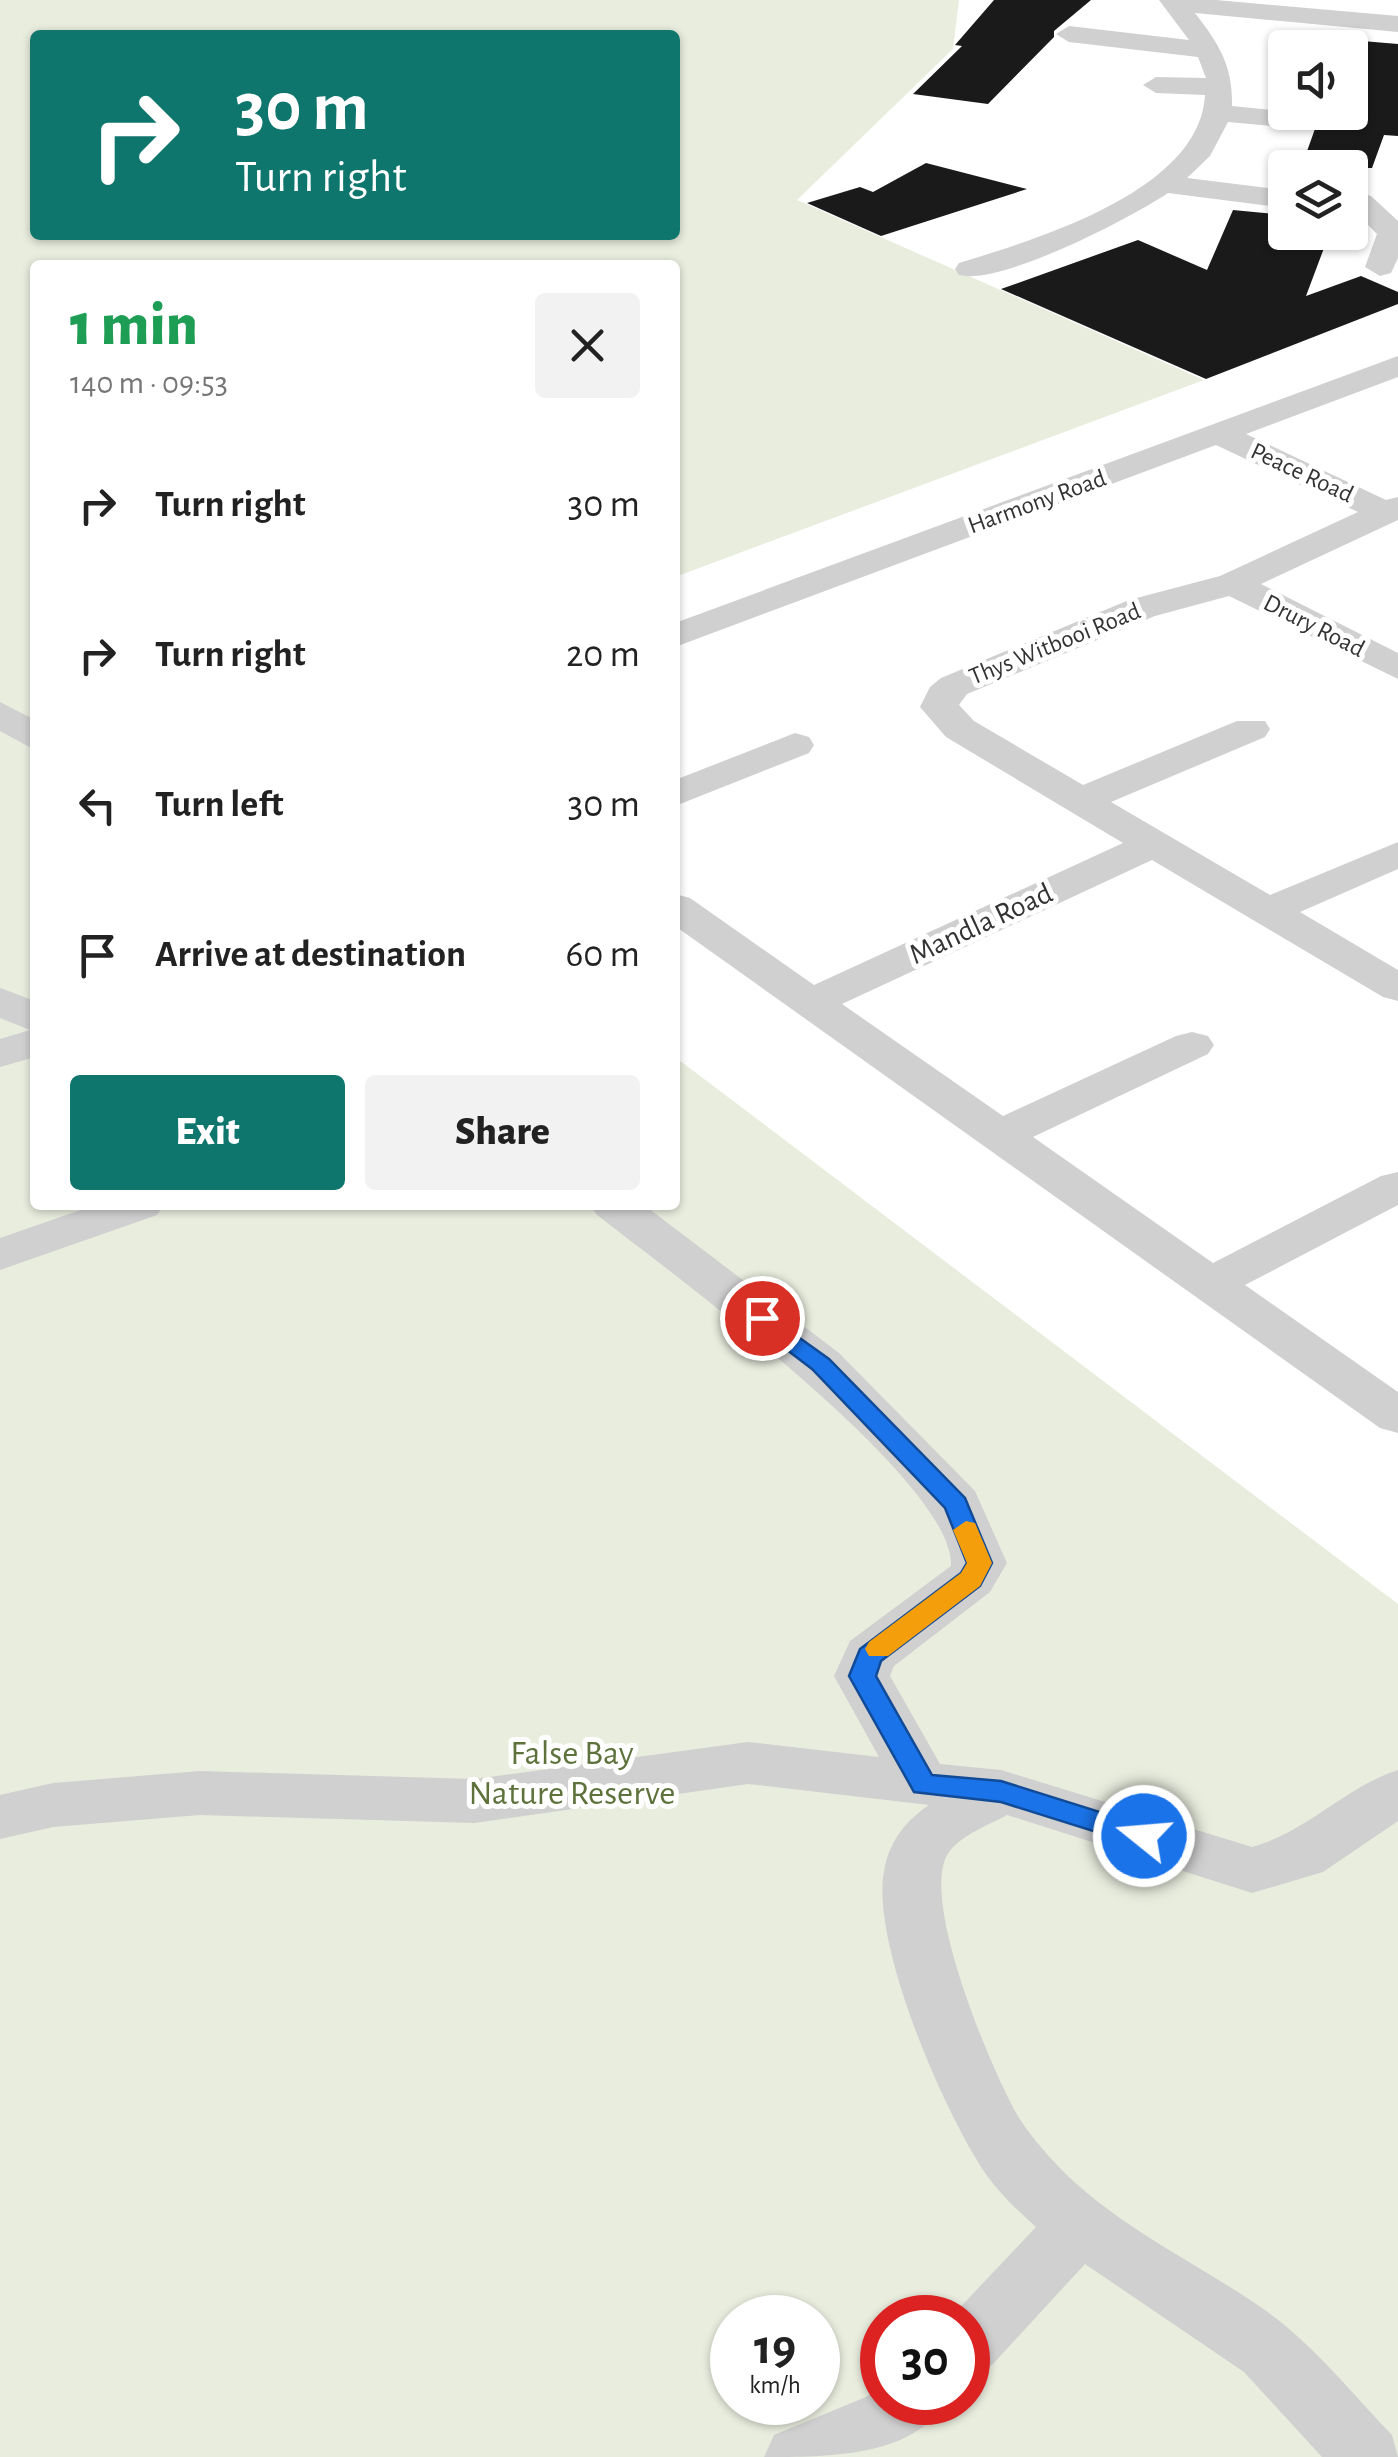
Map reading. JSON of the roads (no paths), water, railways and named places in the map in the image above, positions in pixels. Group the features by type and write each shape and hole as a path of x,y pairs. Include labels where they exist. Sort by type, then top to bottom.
{"street":[{"path":"1174,2 1336,13 1398,24"},
{"path":"970,269 1103,220 1162,184 1207,139 1225,91 1209,50 1174,2"},
{"path":"1069,34 1209,50"},
{"path":"1368,37 1398,40"},
{"path":"1156,85 1225,91 1268,108"},
{"path":"1162,184 1268,197"},
{"path":"1368,200 1398,192"},
{"path":"1368,213 1392,232 1380,267"},
{"path":"1103,220 1132,232"},
{"name":"Harmony Road","path":"680,634 1398,366"},
{"name":"Peace Road","path":"1219,434 1392,509"},
{"name":"Drury Road","path":"1233,584 1392,509"},
{"name":"Drury Road","path":"1233,584 1398,668"},
{"name":"Thys Witbooi Road","path":"1233,584 1142,608 954,686 943,696 939,707 960,729 1398,988"},
{"path":"0,713 30,734"},
{"path":"1083,799 1252,728"},
{"path":"680,792 795,744"},
{"name":"Mandla Road","path":"808,1003 1153,844"},
{"path":"1265,912 1398,854"},
{"path":"680,911 1398,1416"},
{"path":"0,1000 30,1015"},
{"path":"0,1054 30,1044"},
{"path":"998,1136 1192,1045"},
{"path":"1209,1284 1398,1186"},
{"path":"0,1255 126,1210"},
{"path":"621,1210 821,1364 956,1504 980,1563 971,1579 870,1656 862,1676 923,1784"},
{"path":"0,1817 54,1805 200,1793 474,1801 748,1763 1001,1792 1252,1870 1302,1856 1398,1792"},
{"path":"1001,1792 924,1841 910,1870 927,1976 971,2088 1012,2160 1082,2223 1269,2352 1366,2457"},
{"path":"990,2321 1082,2223"},
{"path":"799,2457 876,2425"}],"park label":[{"name":"False Bay Nature Reserve","path":"572,1773"}]}
